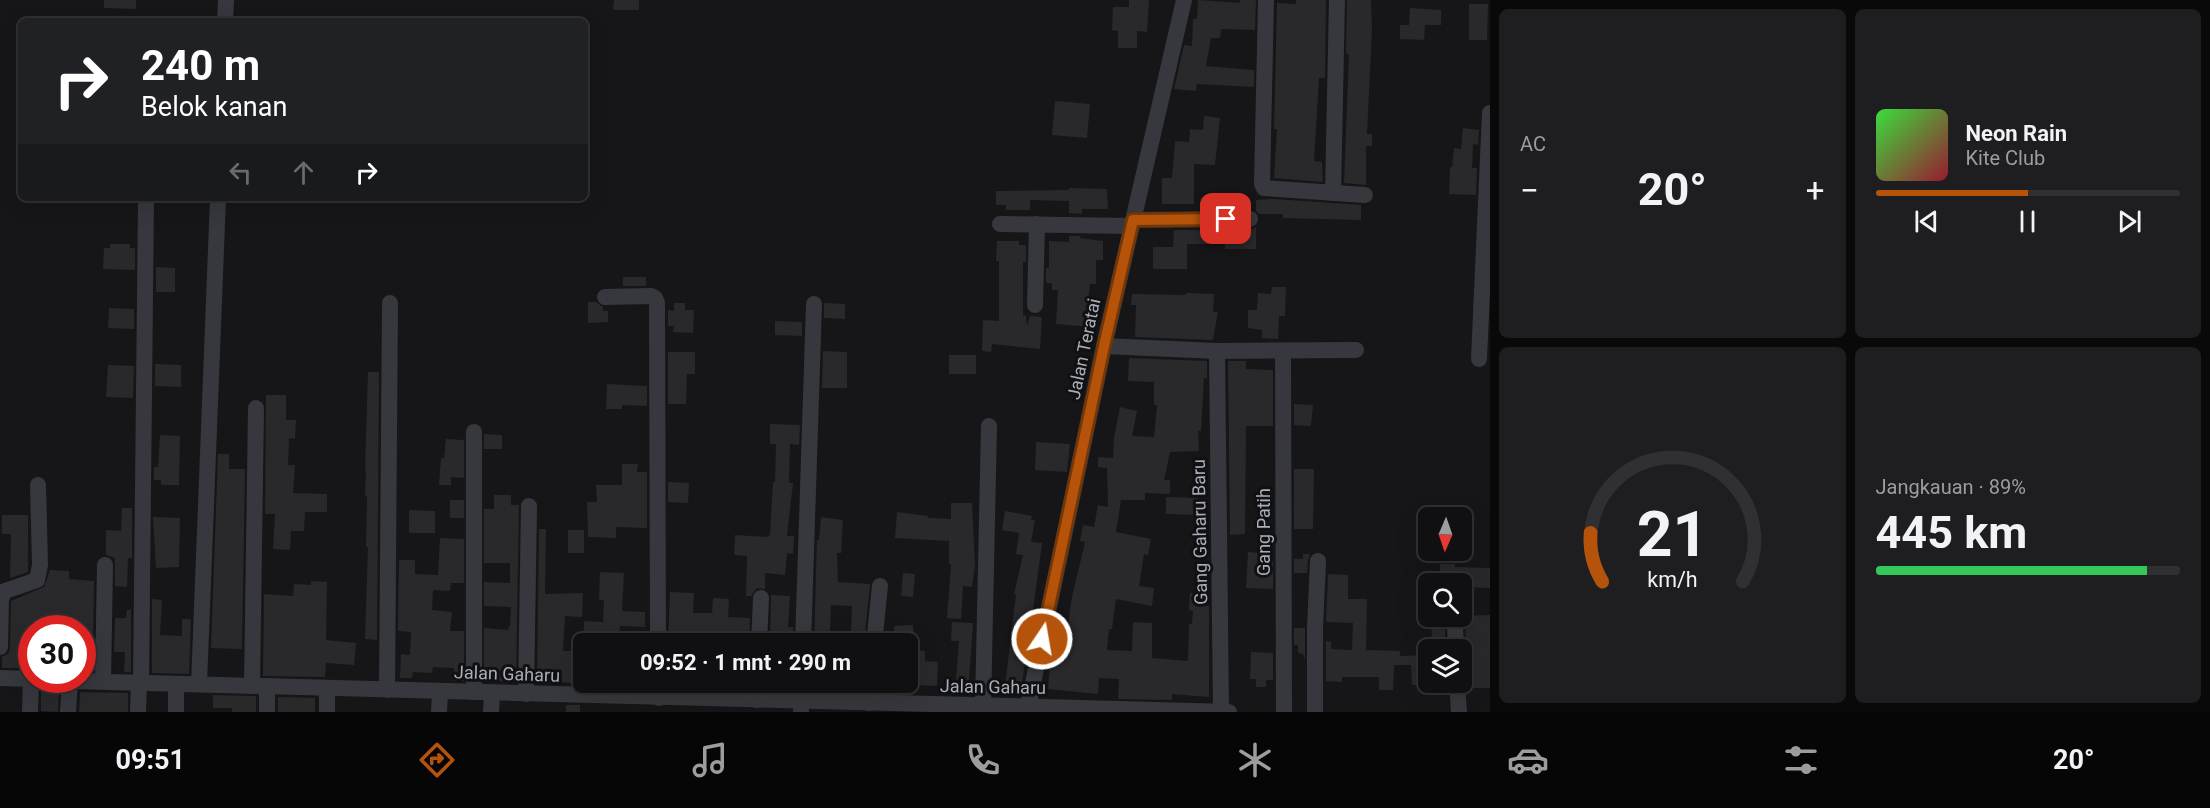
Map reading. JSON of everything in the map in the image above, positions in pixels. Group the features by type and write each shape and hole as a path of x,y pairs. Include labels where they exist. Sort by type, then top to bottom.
{"street":[{"path":"225,18 226,0"},
{"name":"Jalan Teratai","path":"1027,710 1104,346 1184,0"},
{"path":"1266,0 1262,184 1264,188 1365,195"},
{"path":"1333,193 1337,0"},
{"path":"1479,359 1490,113"},
{"path":"138,712 146,201"},
{"path":"199,684 218,201"},
{"path":"1000,224 1250,219"},
{"path":"1035,305 1037,224"},
{"path":"605,297 651,296 657,303 658,633"},
{"path":"387,690 390,303"},
{"path":"803,633 814,304"},
{"path":"1104,346 1217,351 1356,350"},
{"name":"Gang Gaharu Baru","path":"1217,351 1221,712"},
{"name":"Gang Patih","path":"1283,351 1284,712"},
{"path":"256,408 260,686 267,712"},
{"path":"983,706 988,426"},
{"path":"474,432 474,692"},
{"path":"0,647 1,598 5,591 37,580 40,565 38,485"},
{"path":"529,506 534,694 542,712"},
{"path":"1316,712 1315,628 1318,561"},
{"path":"103,681 105,564"},
{"path":"875,633 880,586"},
{"path":"759,633 761,598"},
{"path":"0,678 18,679"},
{"name":"Jalan Gaharu","path":"96,681 534,694 583,704 655,697 757,700 801,707 983,706 1027,710 1229,712"},
{"path":"176,684 176,712"},
{"path":"327,688 327,712"},
{"path":"439,712 440,692"},
{"path":"30,712 31,693"},
{"path":"68,712 69,693"},
{"path":"491,712 492,693"},
{"path":"757,693 757,700"},
{"path":"1458,693 1459,712"}],"building":[{"path":"104,0 136,0 136,9 104,8"},
{"path":"614,0 639,0 639,10 613,10"},
{"path":"1129,0 1149,0 1147,32 1137,31 1137,48 1118,48 1118,31 1112,30 1113,7 1129,7"},
{"path":"1198,0 1240,3 1240,0 1256,0 1255,30 1221,29 1220,38 1211,38 1206,66 1254,70 1254,87 1197,84 1196,91 1174,89 1184,45 1192,46 1193,19 1197,19"},
{"path":"1296,0 1326,0 1325,78 1319,78 1314,161 1322,162 1323,182 1274,178 1277,129 1274,129 1277,3 1296,4"},
{"path":"1347,0 1371,0 1372,29 1367,134 1372,134 1372,146 1366,146 1366,185 1344,183 1349,54 1346,54"},
{"path":"1469,4 1488,4 1487,40 1469,40"},
{"path":"1410,8 1441,10 1441,25 1425,25 1424,40 1400,39 1400,25 1409,25"},
{"path":"1055,101 1090,104 1087,138 1052,135"},
{"path":"1204,116 1220,118 1215,165 1194,164 1194,204 1162,204 1162,178 1172,178 1175,141 1189,142 1190,129 1203,130"},
{"path":"1463,128 1479,130 1478,145 1473,144 1472,168 1477,168 1476,195 1449,194 1450,167 1452,167 1454,148 1461,149"},
{"path":"1069,188 1107,189 1108,209 1082,209 1082,214 1069,213 1069,201 1030,200 1030,210 1006,210 1006,205 996,205 996,191 1069,190"},
{"path":"1274,199 1361,205 1361,220 1283,218 1283,214 1259,214 1256,211 1256,200"},
{"path":"1256,227 1256,249 1225,249 1225,244 1187,244 1187,269 1153,269 1153,247 1173,247 1174,230 1250,230"},
{"path":"1069,236 1103,241 1103,260 1096,260 1096,284 1090,284 1088,309 1092,309 1091,327 1056,324 1058,290 1052,290 1052,283 1046,283 1046,268 1049,268 1049,241 1069,242"},
{"path":"997,241 1019,241 1019,245 1026,245 1026,262 1023,262 1023,315 1026,316 1027,326 1030,316 1042,317 1040,349 992,344 991,352 982,351 983,320 999,321"},
{"path":"110,244 130,244 130,248 135,248 135,270 103,269 104,248 110,248"},
{"path":"156,267 175,268 175,292 156,292"},
{"path":"623,277 646,277 646,286 623,286"},
{"path":"1272,287 1286,287 1285,316 1279,316 1278,339 1262,338 1262,330 1248,328 1248,310 1257,310 1258,293 1271,294"},
{"path":"1186,293 1214,294 1213,312 1218,312 1213,340 1135,337 1136,305 1131,305 1132,294 1186,295"},
{"path":"588,302 596,302 603,307 603,311 608,311 608,322 588,323"},
{"path":"674,303 685,303 685,310 694,310 693,333 673,332 674,326 668,326 668,310 674,311"},
{"path":"824,303 845,304 845,319 824,318"},
{"path":"109,308 134,309 134,329 108,328"},
{"path":"775,321 802,322 802,336 775,335"},
{"path":"823,351 847,352 847,388 822,388"},
{"path":"668,352 695,352 695,374 687,374 686,404 668,404"},
{"path":"949,355 976,355 976,374 949,374"},
{"path":"1129,358 1207,361 1207,378 1204,378 1201,431 1198,431 1199,451 1170,452 1164,480 1170,480 1170,494 1145,493 1145,500 1121,500 1116,532 1151,539 1148,555 1144,554 1139,586 1154,588 1152,606 1116,599 1107,650 1132,651 1133,622 1152,623 1152,658 1188,661 1189,624 1192,624 1193,611 1189,610 1190,593 1199,593 1200,606 1209,606 1209,697 1172,694 1172,700 1118,699 1119,679 1099,678 1098,694 1048,689 1050,663 1054,664 1058,638 1066,639 1072,597 1085,542 1080,541 1083,525 1094,527 1098,505 1108,507 1107,468 1098,467 1098,457 1113,458 1120,407 1137,411 1132,436 1154,437 1157,405 1154,405 1154,382 1128,381"},
{"path":"1228,361 1246,361 1246,369 1273,370 1273,426 1246,426 1245,534 1230,535"},
{"path":"155,364 181,365 181,387 155,386"},
{"path":"108,365 134,366 133,398 106,397"},
{"path":"368,372 379,372 377,640 365,639 368,547 366,547 365,470"},
{"path":"607,384 647,386 647,406 622,405 622,409 606,409"},
{"path":"266,395 286,395 286,420 296,420 295,439 289,438 288,465 295,465 293,493 327,494 327,512 305,512 304,531 291,531 290,550 273,549 275,514 265,514"},
{"path":"1294,404 1313,405 1311,426 1294,425"},
{"path":"770,424 800,425 799,445 790,444 789,483 793,483 787,536 794,536 793,554 787,553 785,575 765,573 765,589 757,588 751,596 746,596 747,556 734,555 735,535 767,537 770,535 776,444 770,444"},
{"path":"484,434 502,435 502,449 484,449"},
{"path":"160,435 180,436 179,485 161,485 161,480 154,480 154,467 158,467"},
{"path":"446,439 464,440 464,478 451,477 451,485 439,485 441,458 444,458"},
{"path":"1036,442 1070,444 1067,472 1035,470"},
{"path":"218,454 229,454 229,469 245,469 242,649 211,648"},
{"path":"622,464 638,464 637,472 647,472 647,528 616,527 616,538 588,537 587,502 597,502 596,485 622,485"},
{"path":"1294,469 1314,469 1313,529 1294,529"},
{"path":"668,482 689,483 688,503 668,502"},
{"path":"494,495 511,495 511,505 519,505 516,682 484,680 484,628 508,630 510,626 511,607 484,606 484,582 510,583 510,563 484,563 484,509 494,509"},
{"path":"1166,497 1198,498 1198,515 1166,514"},
{"path":"450,500 464,500 464,518 450,518"},
{"path":"951,503 972,503 975,565 972,587 963,586 961,619 947,618 951,564 949,564 949,541 895,538 897,512 928,516 928,518 951,519"},
{"path":"122,508 132,508 132,558 128,558 127,587 115,586 115,558 106,555 106,530 121,531"},
{"path":"409,510 435,511 435,533 409,533"},
{"path":"1005,511 1032,516 1031,520 1035,520 1031,542 1042,543 1022,685 1016,684 1015,696 1004,695 1016,595 1014,594 1023,555 1016,554 1019,533 1002,530"},
{"path":"2,515 28,515 28,572 10,578 11,534 2,534"},
{"path":"153,517 180,518 179,567 156,568"},
{"path":"821,517 843,520 841,553 837,553 838,582 870,584 865,633 851,633 852,606 831,605 830,633 814,633 817,540 819,540"},
{"path":"539,529 546,529 545,594 583,593 582,617 565,616 563,651 573,651 573,683 544,681 537,683"},
{"path":"568,530 584,530 584,553 568,553"},
{"path":"440,538 464,539 464,583 451,583 450,591 433,590 432,610 452,612 450,631 464,631 464,681 453,681 454,668 433,667 432,673 413,672 412,678 400,678 401,654 410,655 411,632 398,631 399,560 415,560 415,574 438,575"},
{"path":"1248,552 1273,554 1273,589 1246,588"},
{"path":"1303,554 1310,554 1307,573 1294,573 1294,559 1303,559"},
{"path":"1440,564 1490,568 1490,588 1472,587 1472,573 1440,573"},
{"path":"50,570 69,571 69,579 94,581 94,615 18,615 18,668 2,668 2,657 9,653 10,647 11,601 44,587"},
{"path":"600,572 624,573 622,611 645,612 645,627 620,626 620,633 583,633 584,621 603,622 604,600 599,600"},
{"path":"903,573 915,574 913,597 901,596"},
{"path":"1328,574 1348,575 1348,599 1367,599 1366,650 1400,651 1400,656 1418,655 1418,685 1412,685 1411,665 1394,665 1393,690 1379,690 1379,677 1342,677 1342,682 1326,681 1326,641 1331,642 1331,649 1352,650 1353,623 1326,622"},
{"path":"311,581 327,582 326,640 356,643 354,665 326,663 325,677 263,676 264,594 293,596 294,584 311,585"},
{"path":"670,592 694,593 693,613 712,613 713,598 729,599 728,617 750,618 749,633 668,633"},
{"path":"771,595 790,596 788,627 793,627 793,633 770,633"},
{"path":"152,599 162,600 160,635 182,636 182,619 191,619 189,674 152,673"},
{"path":"127,610 131,610 131,672 124,672 125,652 114,652 115,618 126,618"},
{"path":"1490,615 1490,688 1472,688 1472,639 1466,639 1465,627 1472,627 1472,616"},
{"path":"952,622 973,623 969,680 972,681 971,695 952,694 953,680 956,680 959,641 951,641"},
{"path":"913,625 914,633 894,633 894,626"},
{"path":"1431,627 1445,627 1445,639 1432,639"},
{"path":"1294,628 1305,628 1305,659 1303,654 1298,653 1298,645 1294,645"},
{"path":"918,651 925,651 925,661 938,662 937,686 918,685"},
{"path":"1251,652 1273,653 1273,680 1266,680 1266,687 1256,687 1256,679 1250,679"},
{"path":"41,693 59,693 58,712 41,711"},
{"path":"80,693 128,693 128,712 79,712"},
{"path":"213,695 256,696 256,712 232,712 232,708 213,708"},
{"path":"278,697 315,698 315,712 278,712"},
{"path":"566,705 580,705 580,712 566,712"}],"route":[{"path":"1042,639 1133,220 1226,219"}]}
